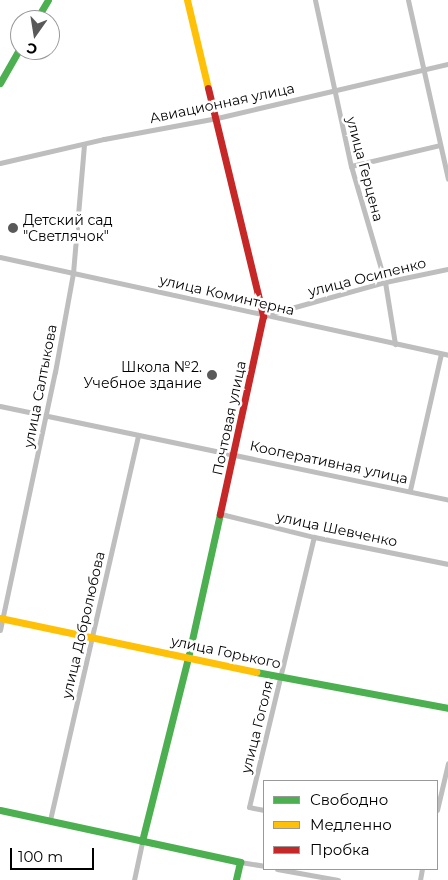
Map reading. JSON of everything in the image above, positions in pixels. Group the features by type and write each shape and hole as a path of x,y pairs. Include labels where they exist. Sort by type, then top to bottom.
{"street":[{"name":"Почтовая улица","path":"142,841 188,658 263,316 217,118 187,0"},
{"name":"улица Герцена","path":"315,0 351,166 385,282 395,344"},
{"path":"408,0 425,69 448,179"},
{"path":"0,82 13,60"},
{"name":"Авиационная улица","path":"0,163 84,144 217,118 448,64"},
{"name":"улица Салтыкова","path":"0,630 1,618 46,415 73,273 84,144"},
{"path":"351,166 440,145"},
{"name":"улица Коминтерна","path":"0,257 448,355"},
{"name":"улица Осипенко","path":"263,316 385,282 448,269"},
{"path":"410,490 441,354"},
{"name":"Кооперативная улица","path":"0,406 410,490 448,500"},
{"name":"улица Добролюбова","path":"50,820 138,435"},
{"name":"улица Шевченко","path":"221,514 314,537 448,564"},
{"name":"улица Гоголя","path":"263,810 249,807 314,537"},
{"name":"улица Горького","path":"1,618 281,677 448,708"},
{"path":"438,806 448,763"},
{"path":"0,810 263,866"},
{"path":"134,880 142,841"},
{"path":"236,880 240,862"},
{"path":"283,870 338,880"}],"traffic: fast":[{"path":"42,10 48,0"},
{"path":"0,83 13,60"},
{"path":"142,841 188,658 220,514"},
{"path":"256,672 448,708"},
{"path":"0,810 240,862 236,880"}],"traffic: slow":[{"path":"187,0 208,88"},
{"path":"0,618 256,672"}],"traffic: jam":[{"path":"208,88 263,316 220,514"}],"place":[{"name":"Детский сад \"Светлячок\"","path":"13,228"},
{"name":"Школа №2. Учебное здание","path":"212,375"}]}
